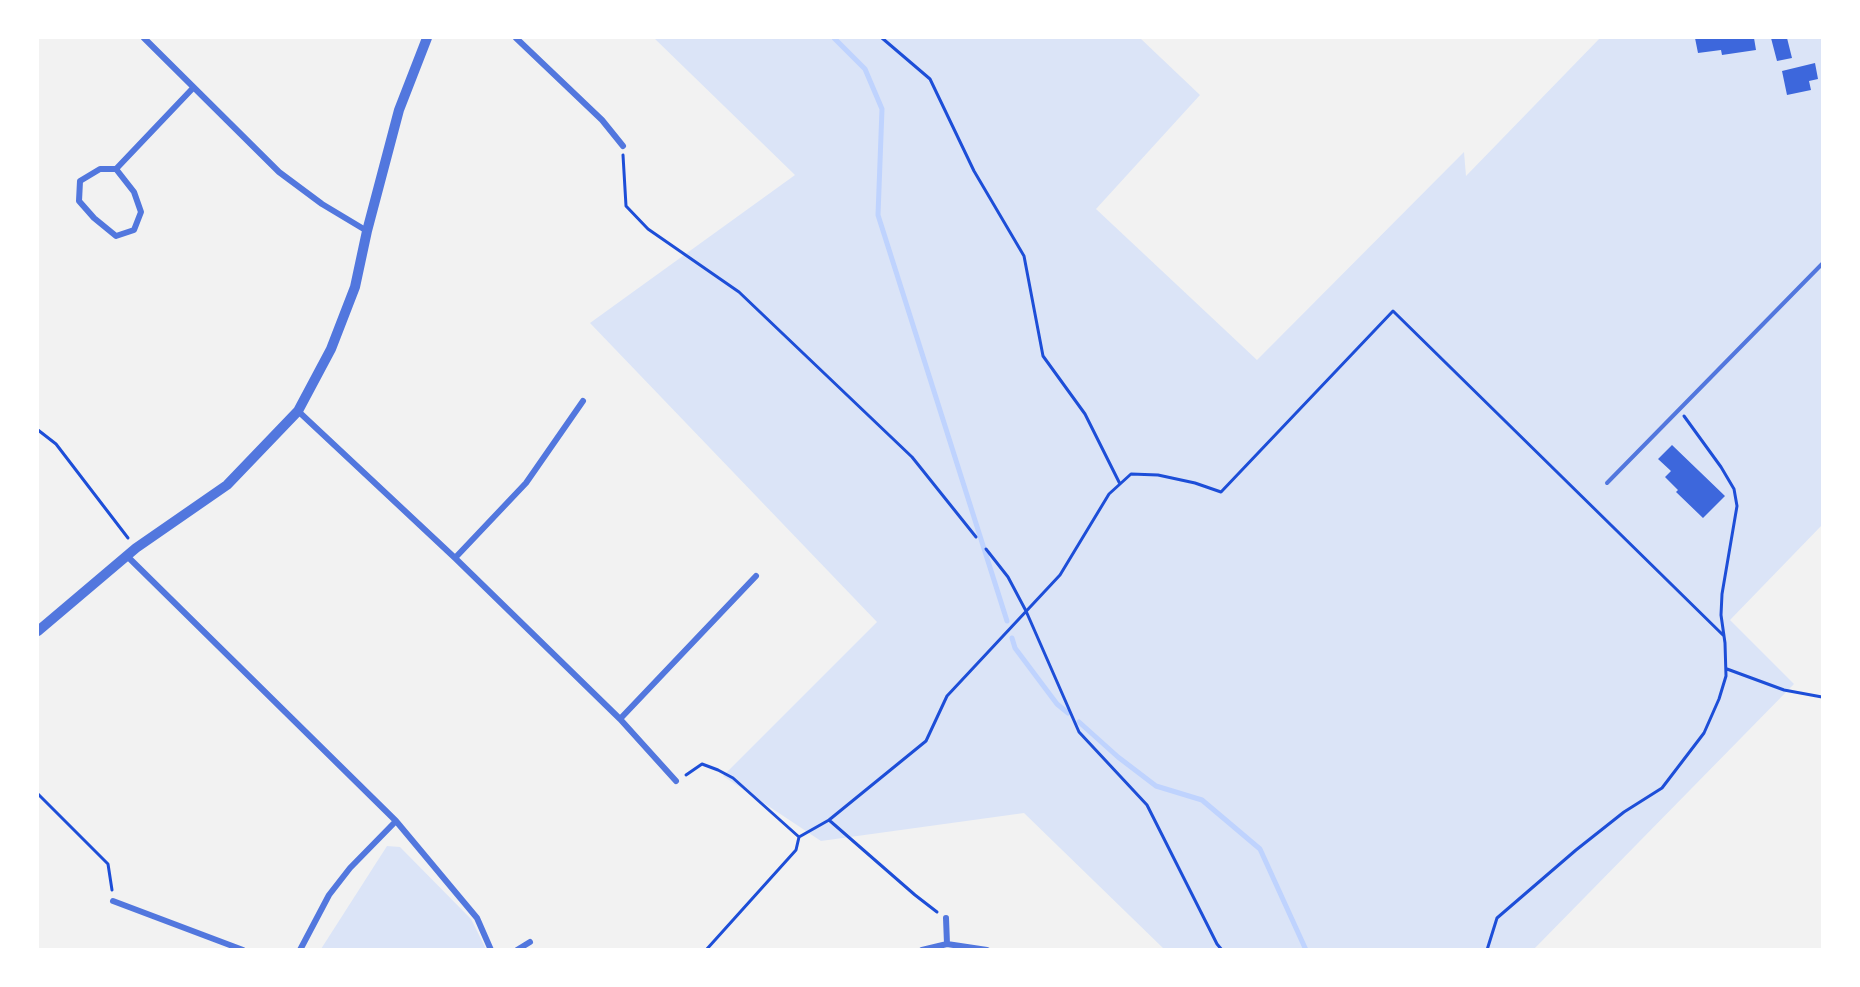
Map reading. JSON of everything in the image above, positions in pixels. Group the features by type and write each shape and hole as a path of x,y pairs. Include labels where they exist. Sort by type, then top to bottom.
{"street":[{"path":"144,38 279,172 322,204 367,231"},
{"path":"38,631 136,548 228,485 298,411 331,349 355,287 367,231 399,110 427,38"},
{"path":"516,38 602,120 623,146"},
{"path":"116,169 134,192 141,212 134,230 116,236 94,219 79,201 80,181 100,169 116,169 193,88"},
{"path":"455,558 526,483 583,401"},
{"path":"298,411 455,558 620,719 676,781"},
{"path":"127,556 396,821 477,918 491,950"},
{"path":"620,719 756,576"},
{"path":"300,950 329,896 350,868 396,821"},
{"path":"113,901 243,950"},
{"path":"946,918 947,944"},
{"path":"518,950 530,942"},
{"path":"922,950 947,944 987,950"}],"lane":[{"path":"1607,483 1822,264"}],"path":[{"path":"882,38 930,79 974,171 1024,256 1042,356 1085,414 1120,484"},
{"path":"623,146 626,206 648,229 739,292 912,457 976,537"},
{"path":"706,950 796,850 799,837 829,820 926,741 947,696 1060,575 1108,494 1131,474 1158,475 1195,483 1221,492 1393,311 1724,636"},
{"path":"1487,950 1497,918 1624,812 1662,788 1704,733 1719,699 1726,676 1721,615 1722,594 1737,506 1734,489 1721,466 1679,410"},
{"path":"38,430 56,444 136,548"},
{"path":"986,549 1008,577 1026,611 1079,732 1147,805 1217,945 1222,950"},
{"path":"1726,668 1784,690 1822,697"},
{"path":"676,781 702,764 718,770 733,778 799,837"},
{"path":"38,794 108,864 113,901"},
{"path":"829,820 915,895 946,918"}],"shaded area":[{"path":"654,38 1140,38 1200,95 1096,209 1257,360 1464,152 1466,176 1600,38 1822,38 1822,525 1730,620 1794,684 1534,949 1164,949 1024,813 821,841 723,776 877,622 590,323 795,175"},
{"path":"387,846 400,847 471,919 486,949 321,949"}],"building":[{"path":"1695,38 1754,38 1756,50 1722,55 1721,50 1698,53"},
{"path":"1771,38 1787,38 1792,58 1777,61"},
{"path":"1815,63 1818,79 1809,81 1811,90 1787,95 1782,71"},
{"path":"1672,445 1725,496 1703,518 1676,492 1678,490 1665,477 1671,471 1658,459"}],"waterway":[{"path":"834,38 865,69 882,109 878,215 1007,621"},
{"path":"1012,638 1015,648 1057,704 1068,713"},
{"path":"1079,722 1118,757 1156,786 1202,800 1260,849 1306,950"}]}
